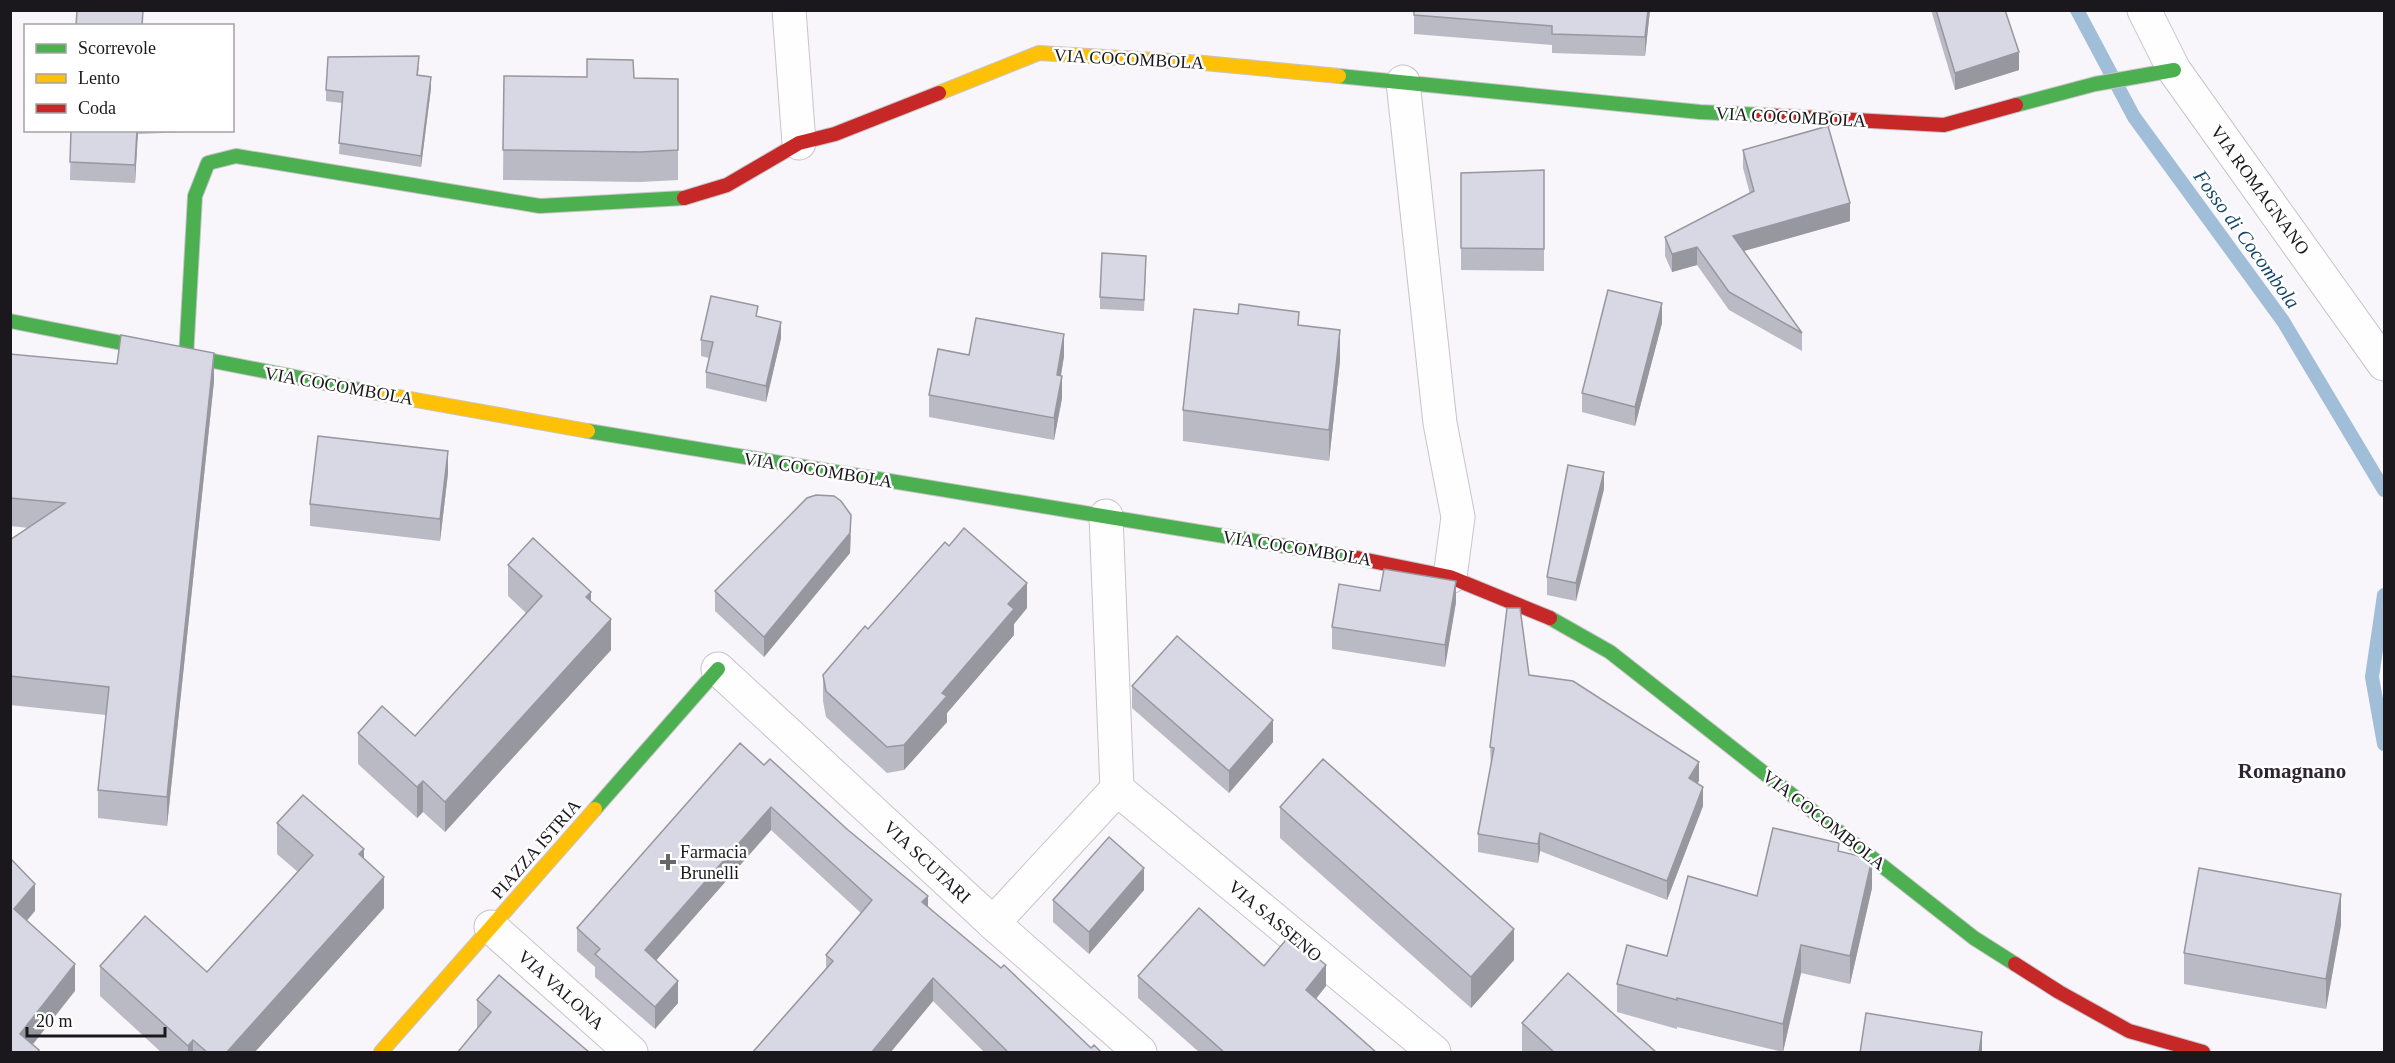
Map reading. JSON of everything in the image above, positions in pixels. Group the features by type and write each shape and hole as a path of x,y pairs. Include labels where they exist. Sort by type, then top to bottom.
{"street":[{"path":"789,10 799,143"},
{"name":"VIA ROMAGNANO","path":"2144,10 2161,72 2385,364"},
{"name":"VIA COCOMBOLA","path":"186,358 195,196 208,163 236,156 540,206 689,198 727,185 799,143 836,134 1039,53 1204,63 1700,112 1944,124 2095,84 2161,72"},
{"path":"1403,82 1440,423 1458,518 1450,577"},
{"name":"VIA COCOMBOLA","path":"10,321 186,358 677,447 1398,565 1450,577 1549,618 1610,652 1974,938 2059,992 2129,1031 2203,1053"},
{"path":"993,922 1117,789 1106,516"},
{"name":"VIA SCUTARI","path":"718,669 993,922 1140,1053"},
{"name":"PIAZZA ISTRIA","path":"381,1053 718,669"},
{"name":"VIA SASSENO","path":"1117,789 1434,1053"},
{"name":"VIA VALONA","path":"491,927 631,1053"}],"building":[{"path":"77,10 143,10 142,24 76,24"},
{"path":"1414,10 1648,10 1645,37 1552,34 1552,26 1414,15"},
{"path":"1936,10 2005,10 2019,52 1955,73"},
{"path":"419,56 417,75 431,77 421,156 339,143 343,92 326,90 328,57"},
{"path":"587,59 633,60 634,78 678,79 678,150 640,152 503,150 504,76 587,77"},
{"path":"1828,126 1850,203 1733,236 1802,333 1729,292 1697,247 1672,254 1665,237 1754,191 1743,150"},
{"path":"71,132 137,132 135,165 70,162"},
{"path":"1544,170 1544,249 1461,248 1461,173"},
{"path":"1102,253 1146,256 1144,300 1100,297"},
{"path":"1608,290 1662,303 1635,407 1582,393"},
{"path":"711,296 758,306 756,316 781,322 766,386 706,372 713,342 701,340"},
{"path":"1239,304 1299,312 1298,325 1340,330 1329,430 1183,410 1194,309 1238,314"},
{"path":"976,318 1064,334 1057,375 1062,376 1054,418 929,395 938,349 969,355"},
{"path":"121,335 214,353 167,797 98,790 109,687 10,676 10,540 65,503 10,498 10,354 117,364"},
{"path":"318,436 448,451 440,519 310,504"},
{"path":"1568,465 1604,472 1576,583 1547,577"},
{"path":"816,495 834,496 841,501 851,515 850,533 764,637 715,591 807,498"},
{"path":"964,528 1027,583 1008,604 1014,609 942,693 947,696 904,745 887,747 826,691 823,675 865,626 868,629 945,542 949,546"},
{"path":"533,538 591,592 586,597 611,619 445,802 423,781 417,787 358,733 382,706 415,736 542,596 508,565"},
{"path":"1384,569 1456,581 1445,645 1332,627 1339,584 1380,591"},
{"path":"1507,608 1520,608 1529,675 1573,681 1699,762 1689,778 1703,787 1667,881 1540,833 1538,844 1478,834 1494,748 1490,747"},
{"path":"1177,636 1273,720 1229,771 1132,686"},
{"path":"740,743 764,765 770,759 848,830 928,896 922,902 1001,968 1004,965 1091,1048 1094,1045 1102,1053 1009,1053 933,978 871,1053 752,1053 833,961 826,955 872,900 771,807 645,950 678,981 655,1007 595,954 600,949 577,928"},
{"path":"1323,759 1514,929 1471,977 1280,807"},
{"path":"303,795 364,849 359,854 384,877 226,1053 208,1053 193,1040 188,1046 100,966 145,916 207,972 313,855 277,823"},
{"path":"1773,828 1839,843 1838,851 1872,859 1850,956 1801,945 1783,1024 1617,984 1627,945 1667,956 1688,876 1757,896"},
{"path":"1109,837 1144,868 1089,932 1053,900"},
{"path":"10,858 35,884 14,909 75,964 20,1034 39,1050 37,1053 10,1053"},
{"path":"2199,868 2341,894 2326,979 2184,953"},
{"path":"1199,908 1264,966 1290,935 1326,965 1306,990 1377,1053 1225,1053 1138,976"},
{"path":"1568,973 1657,1053 1555,1053 1522,1023"},
{"path":"499,975 590,1053 457,1053 491,1012 477,1000"},
{"path":"1866,1013 1982,1032 1979,1053 1860,1053"}],"waterway":[{"name":"Fosso di Cocombola","path":"2077,10 2134,117 2283,321 2384,490"},
{"name":"Fosso di Cocombola","path":"2384,595 2372,677 2384,744"}],"traffic: fast":[{"path":"2016,105 2095,84 2174,70"},
{"path":"1339,76 1700,112 1762,115"},
{"path":"186,358 195,196 208,163 236,156 540,206 684,198"},
{"path":"10,321 371,392"},
{"path":"588,431 1357,558"},
{"path":"1550,618 1610,652 1974,938 2015,964"},
{"path":"595,809 718,669"}],"traffic: slow":[{"path":"939,93 1039,53 1204,63 1339,76"},
{"path":"371,392 588,431"},
{"path":"381,1052 595,809"}],"traffic: jam":[{"path":"684,198 727,185 799,143 835,134 939,93"},
{"path":"1762,115 1944,125 2016,105"},
{"path":"1357,558 1450,577 1550,618"},
{"path":"2015,964 2059,992 2129,1031 2203,1052"}],"place":[{"name":"Farmacia Brunelli","path":"668,862"}],"district":[{"name":"Romagnano","path":"2292,771"}]}
